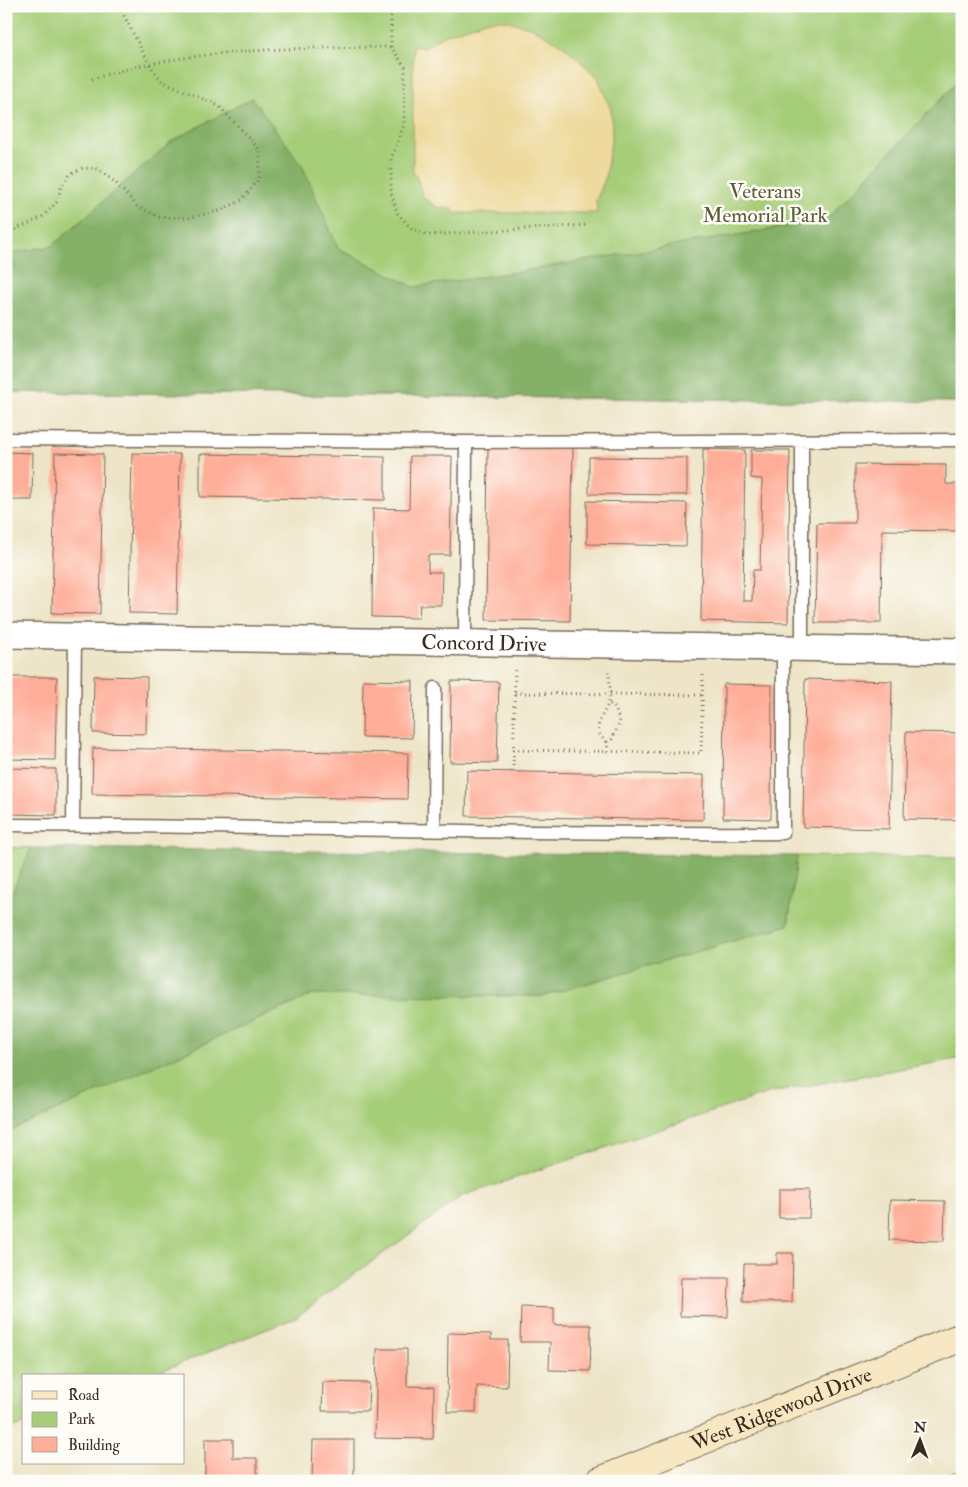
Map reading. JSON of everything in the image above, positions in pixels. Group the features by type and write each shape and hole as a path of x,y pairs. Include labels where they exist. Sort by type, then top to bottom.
{"main road":[{"name":"West Ridgewood Drive","path":"600,1481 962,1337"}],"street":[{"name":"Concord Drive","path":"6,635 962,651"}],"lane":[{"path":"6,439 466,442 962,440"},
{"path":"6,825 434,829 653,834 783,834 802,441"},
{"path":"465,643 466,442"},
{"path":"73,826 75,636"},
{"path":"434,829 435,688"}],"path":[{"path":"6,234 42,217 57,202 70,174 83,168 98,169 115,182 137,206 159,217 188,218 219,211 242,200 259,179 260,150 219,106 162,81 149,64 119,6"},
{"path":"391,6 391,47 405,68 404,125 391,159 390,192 397,213 412,229 429,235 587,225"},
{"path":"92,79 123,69 149,64 252,52 391,47"},
{"path":"513,771 516,644"},
{"path":"513,750 701,753 704,646"},
{"path":"515,693 702,695"},
{"path":"608,752 608,742 599,732 598,722 609,702 609,694"},
{"path":"608,742 612,739 620,722 615,708 609,702"}],"green space":[{"name":"Veterans Memorial Park","path":"6,6 962,6 962,402 6,392"},
{"path":"962,77 962,402 6,392 6,254 52,246 172,141 252,98 302,165 338,248 414,287 529,270 826,220"},
{"path":"6,847 31,848 6,907"},
{"path":"31,848 797,856 788,925 544,996 312,995 6,1133 6,907"},
{"path":"797,856 962,858 962,1058 771,1092 462,1196 293,1319 153,1374 22,1374 22,1425 6,1431 6,1133 312,995 544,996 788,925"}],"sand":[{"path":"489,20 504,20 533,28 564,46 598,78 611,110 612,135 605,179 596,200 597,213 453,213 453,209 437,207 423,197 416,175 413,175 413,46 425,48 441,36"}],"building":[{"path":"488,447 573,448 570,621 486,620"},
{"path":"703,449 745,450 743,601 752,601 753,570 760,570 762,479 751,478 751,450 790,450 788,623 701,621"},
{"path":"6,452 33,453 32,500 8,500"},
{"path":"55,453 103,454 100,614 52,613"},
{"path":"132,453 180,454 177,614 129,613"},
{"path":"200,454 385,457 385,500 200,497"},
{"path":"410,456 452,456 450,555 428,555 428,572 442,572 441,605 420,605 419,618 372,617 373,508 409,509"},
{"path":"589,457 687,458 687,495 589,494"},
{"path":"855,464 946,465 946,484 962,484 962,531 882,530 881,623 815,623 817,523 855,523"},
{"path":"587,501 687,503 686,546 587,544"},
{"path":"94,676 147,677 146,734 93,733"},
{"path":"6,677 57,677 55,760 8,759 9,709 6,709"},
{"path":"805,679 892,681 889,829 803,827"},
{"path":"363,680 413,681 412,738 362,737"},
{"path":"451,681 499,682 497,763 450,762"},
{"path":"724,684 772,685 771,819 723,818"},
{"path":"906,732 962,733 962,820 904,819"},
{"path":"93,748 408,753 407,799 92,794"},
{"path":"6,768 56,769 56,815 6,814"},
{"path":"467,771 704,775 703,820 466,816"},
{"path":"779,1189 810,1189 809,1218 779,1218"},
{"path":"890,1200 945,1201 944,1241 889,1240"},
{"path":"777,1253 793,1253 792,1302 743,1302 744,1264 777,1264"},
{"path":"681,1278 729,1278 728,1317 680,1316"},
{"path":"521,1307 554,1308 554,1325 591,1325 590,1371 549,1370 550,1342 520,1342"},
{"path":"448,1333 491,1334 491,1340 508,1340 507,1387 477,1386 476,1412 447,1412"},
{"path":"377,1349 407,1349 407,1386 434,1387 433,1439 375,1438"},
{"path":"323,1382 369,1383 368,1411 322,1411"},
{"path":"205,1439 233,1439 233,1458 257,1458 257,1481 205,1481"},
{"path":"313,1440 354,1440 354,1481 312,1481"},
{"path":"962,1474 962,1481 948,1481 947,1478"}]}
